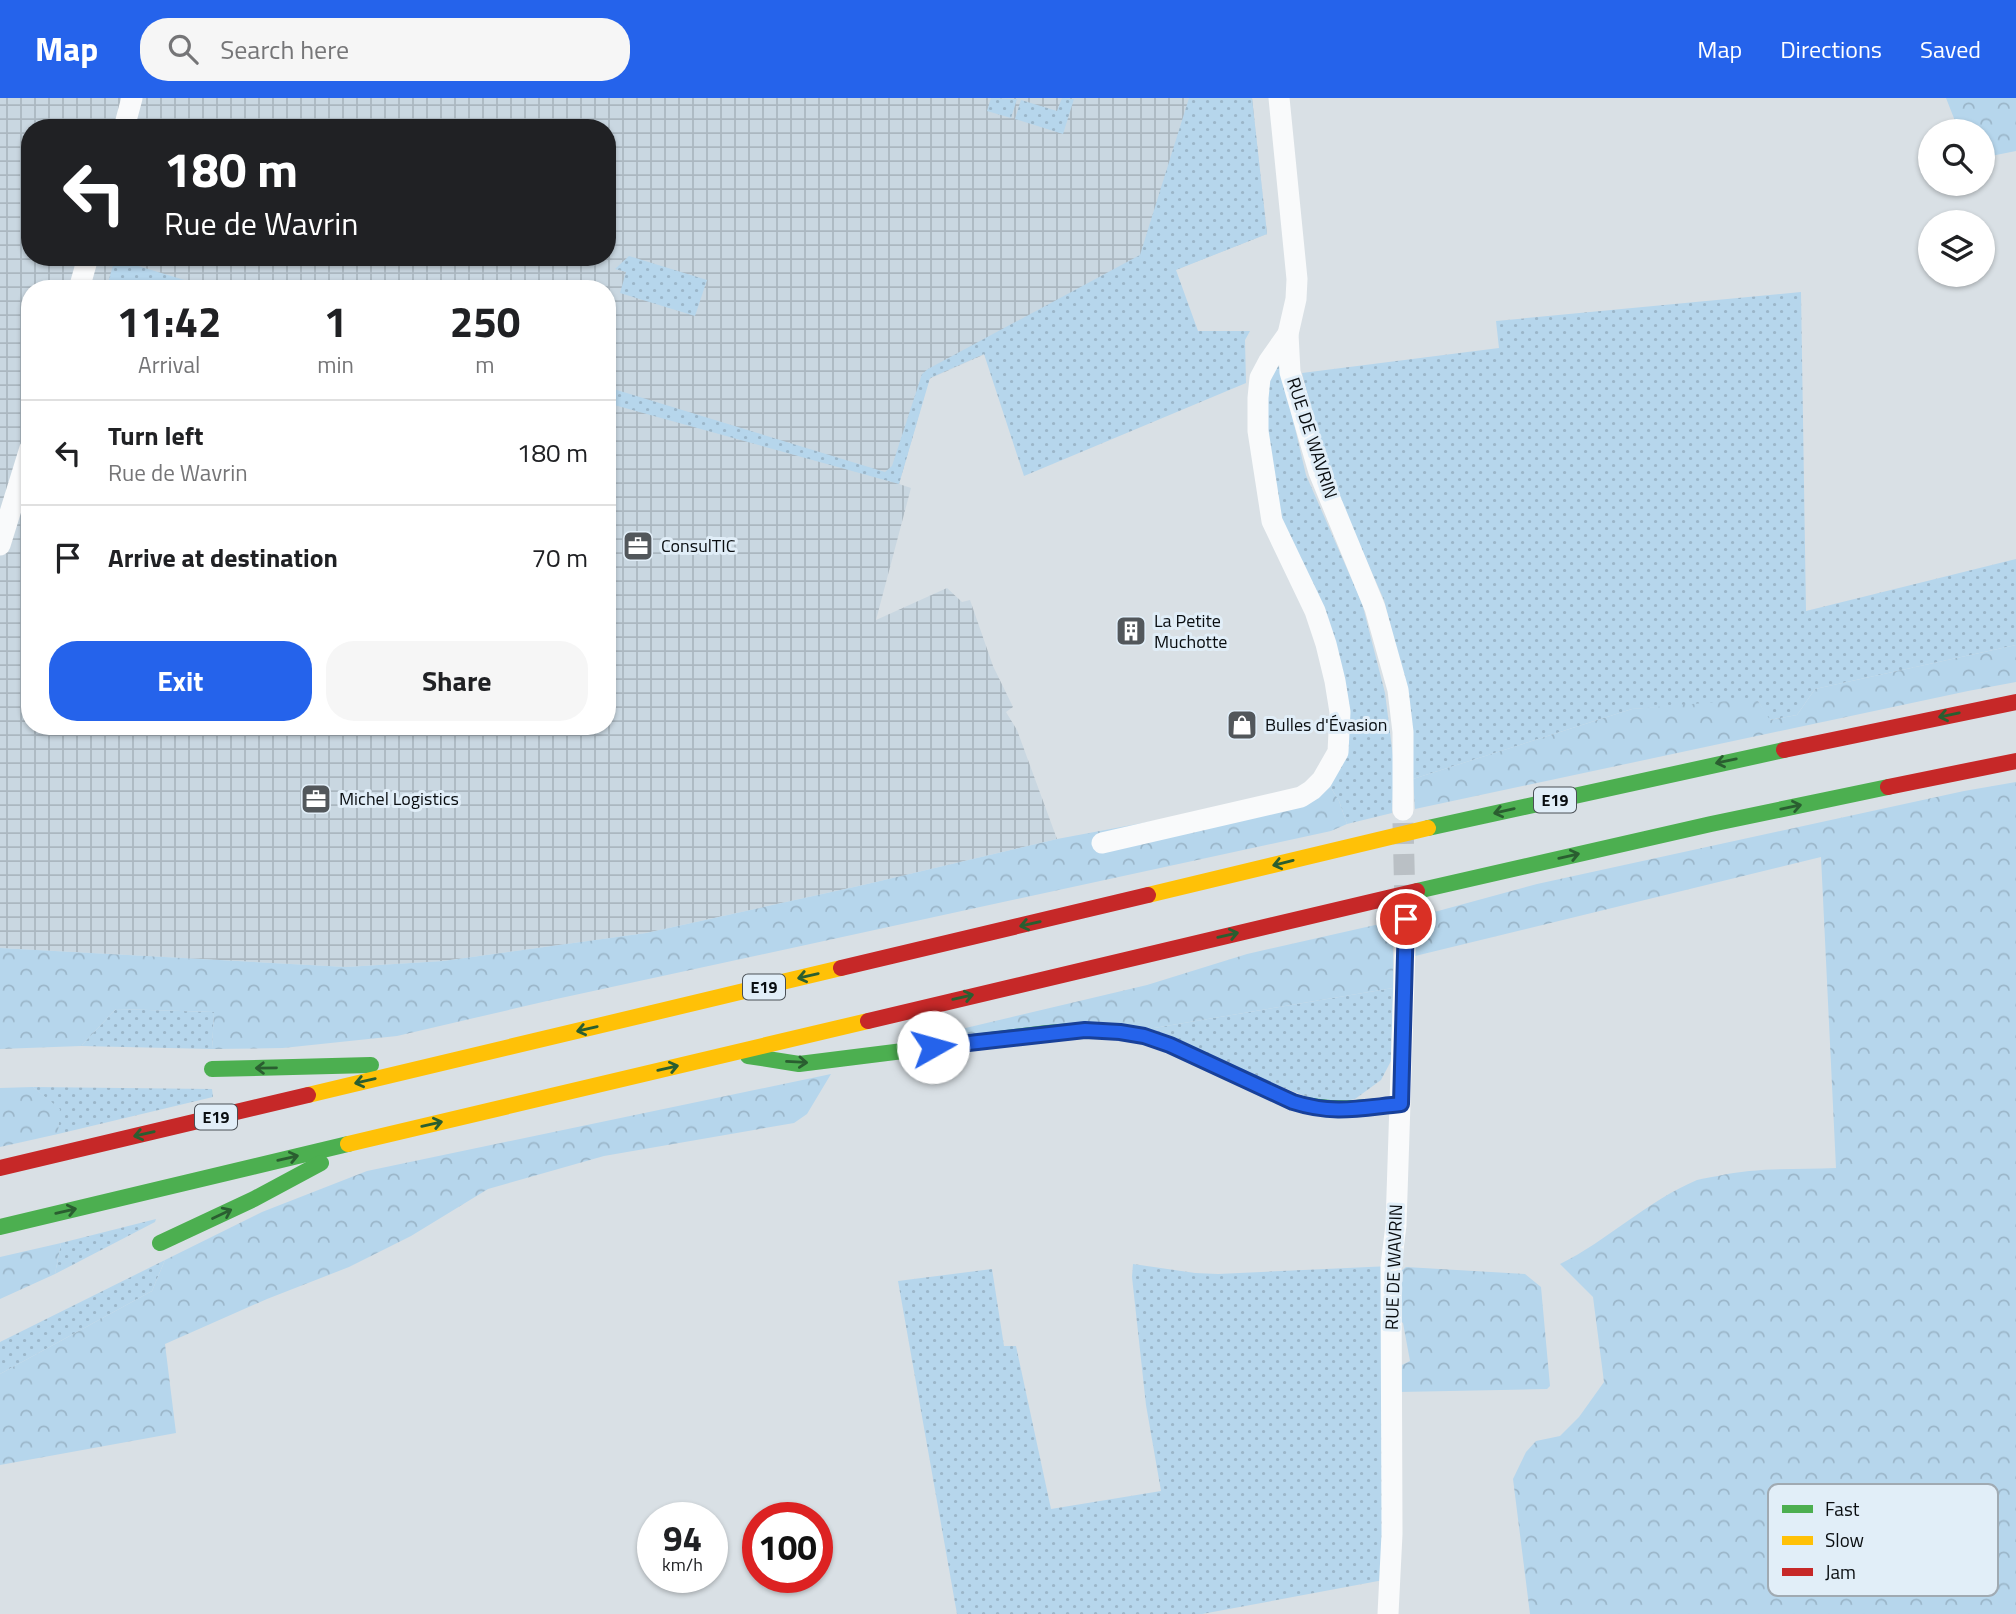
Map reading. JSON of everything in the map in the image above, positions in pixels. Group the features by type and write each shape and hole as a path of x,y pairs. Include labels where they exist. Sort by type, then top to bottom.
{"highway":[{"name":"E19","path":"0,1168 1428,828 1699,767 2016,702"},
{"path":"0,1227 1162,950 1683,830 2016,761"},
{"path":"730,1053 799,1064 1047,1033 1097,1030 1144,1036 1170,1045 1311,1108 1337,1110 1401,1104"},
{"path":"212,1069 345,1064 432,1066"},
{"path":"160,1242 254,1199 365,1140"}],"street":[{"path":"126,119 132,98"},
{"name":"RUE DE WAVRIN","path":"1279,98 1297,279 1296,299 1288,334 1290,372 1319,472 1376,608 1398,690 1403,732 1403,810"},
{"path":"1101,843 1301,797 1322,780 1338,752 1340,712 1326,644 1315,611 1272,521 1258,431 1260,378 1288,334"},
{"path":"0,545 21,476"},
{"name":"RUE DE WAVRIN","path":"1388,1614 1392,1534 1391,1266 1396,1225 1406,919"}],"shaded area":[{"path":"0,98 1252,98 1267,234 1175,270 929,379 899,484 911,488 876,620 947,588 962,602 970,600 993,666 1013,707 1006,712 1017,730 1057,839 646,933 443,961 346,967 0,948"}],"green space":[{"path":"991,98 1017,99 1011,118 987,111"},
{"path":"1062,98 1074,99 1063,134 1015,119 1021,100 1057,111"},
{"path":"1189,98 1252,98 1267,234 1176,270 1198,331 1250,331 1245,340 1246,383 1024,476 984,354 930,378 899,484 616,405 616,390 885,472 892,466 922,374 1140,255"},
{"path":"1946,98 2016,98 2016,151 1995,155 1995,119 1954,119"},
{"path":"629,256 707,280 695,316 620,293 626,272 615,269"},
{"path":"113,266 138,266 184,280 109,280"},
{"path":"1801,292 1806,611 2016,559 2016,645 1815,689 1797,715 1769,720 1758,701 1632,709 1413,779 1407,690 1384,600 1328,473 1302,373 1499,348 1496,321"},
{"path":"1275,363 1281,369 1306,475 1362,603 1385,693 1394,764 1392,813 1347,824 1339,801 1328,783 1346,738 1279,524 1264,400"},
{"path":"2016,645 2016,682 1415,809 1413,779 1632,709 1740,700 1758,701 1770,720 1797,715 1815,689"},
{"path":"2016,782 2016,1614 1530,1614 1513,1479 1526,1452 1536,1441 1560,1436 1579,1417 1604,1382 1593,1297 1560,1264 1661,1199 1697,1180 1748,1171 1836,1168 1821,857 1411,957 1416,917 1537,884"},
{"path":"1328,783 1339,801 1347,824 1331,831 397,1036 283,1048 212,1049 214,1012 116,1009 81,1046 0,1049 0,948 346,967 443,961 646,933 1057,839 1228,807"},
{"path":"1393,921 1393,988 1142,1030 915,1040 1147,985 1247,954"},
{"path":"1393,988 1391,1061 1381,1080 1355,1099 1327,1105 1142,1030"},
{"path":"116,1009 214,1012 212,1049 81,1046"},
{"path":"831,1074 807,1114 794,1123 604,1156 488,1189 411,1236 349,1267 267,1299 165,1344 176,1433 0,1465 0,1374 152,1291 165,1260 262,1212 367,1171"},
{"path":"33,1087 212,1089 213,1097 58,1134 59,1109"},
{"path":"33,1087 60,1109 58,1134 0,1147 0,1088"},
{"path":"156,1219 155,1222 55,1274 61,1243"},
{"path":"61,1243 55,1274 0,1299 0,1257"},
{"path":"165,1260 152,1291 0,1374 0,1342"},
{"path":"1133,1264 1218,1274 1391,1266 1389,1579 1202,1614 957,1614 898,1281 992,1269 1004,1346 1016,1346 1051,1509 1161,1491 1146,1405 1132,1277"},
{"path":"1406,1267 1525,1274 1541,1287 1550,1386 1547,1389 1399,1392 1402,1365 1410,1361 1403,1323 1396,1319 1396,1275"}],"tunnel":[{"path":"1403,823 1405,903"}],"traffic: fast":[{"path":"1428,828 1784,750"},
{"path":"1417,891 1888,787"},
{"path":"748,1056 799,1064 1047,1033 1085,1030 1120,1032 1144,1036 1170,1045 1293,1102 1334,1108 1401,1104"},
{"path":"212,1069 371,1065"},
{"path":"0,1227 348,1144"},
{"path":"160,1243 254,1199 321,1163"}],"traffic: slow":[{"path":"1148,895 1428,828"},
{"path":"308,1095 841,968"},
{"path":"348,1144 868,1021"}],"traffic: jam":[{"path":"1784,750 2016,702"},
{"path":"1888,787 2016,761"},
{"path":"868,1021 1417,891"},
{"path":"841,968 1148,895"},
{"path":"0,1168 308,1095"}],"place":[{"name":"ConsulTIC","path":"638,546"},
{"name":"La Petite Muchotte","path":"1131,631"},
{"name":"Bulles d'Évasion","path":"1242,725"},
{"name":"Michel Logistics","path":"316,799"}],"route":[{"path":"933,1047 1047,1033 1085,1030 1120,1032 1144,1036 1170,1045 1311,1108 1337,1110 1401,1104 1406,919"}]}
